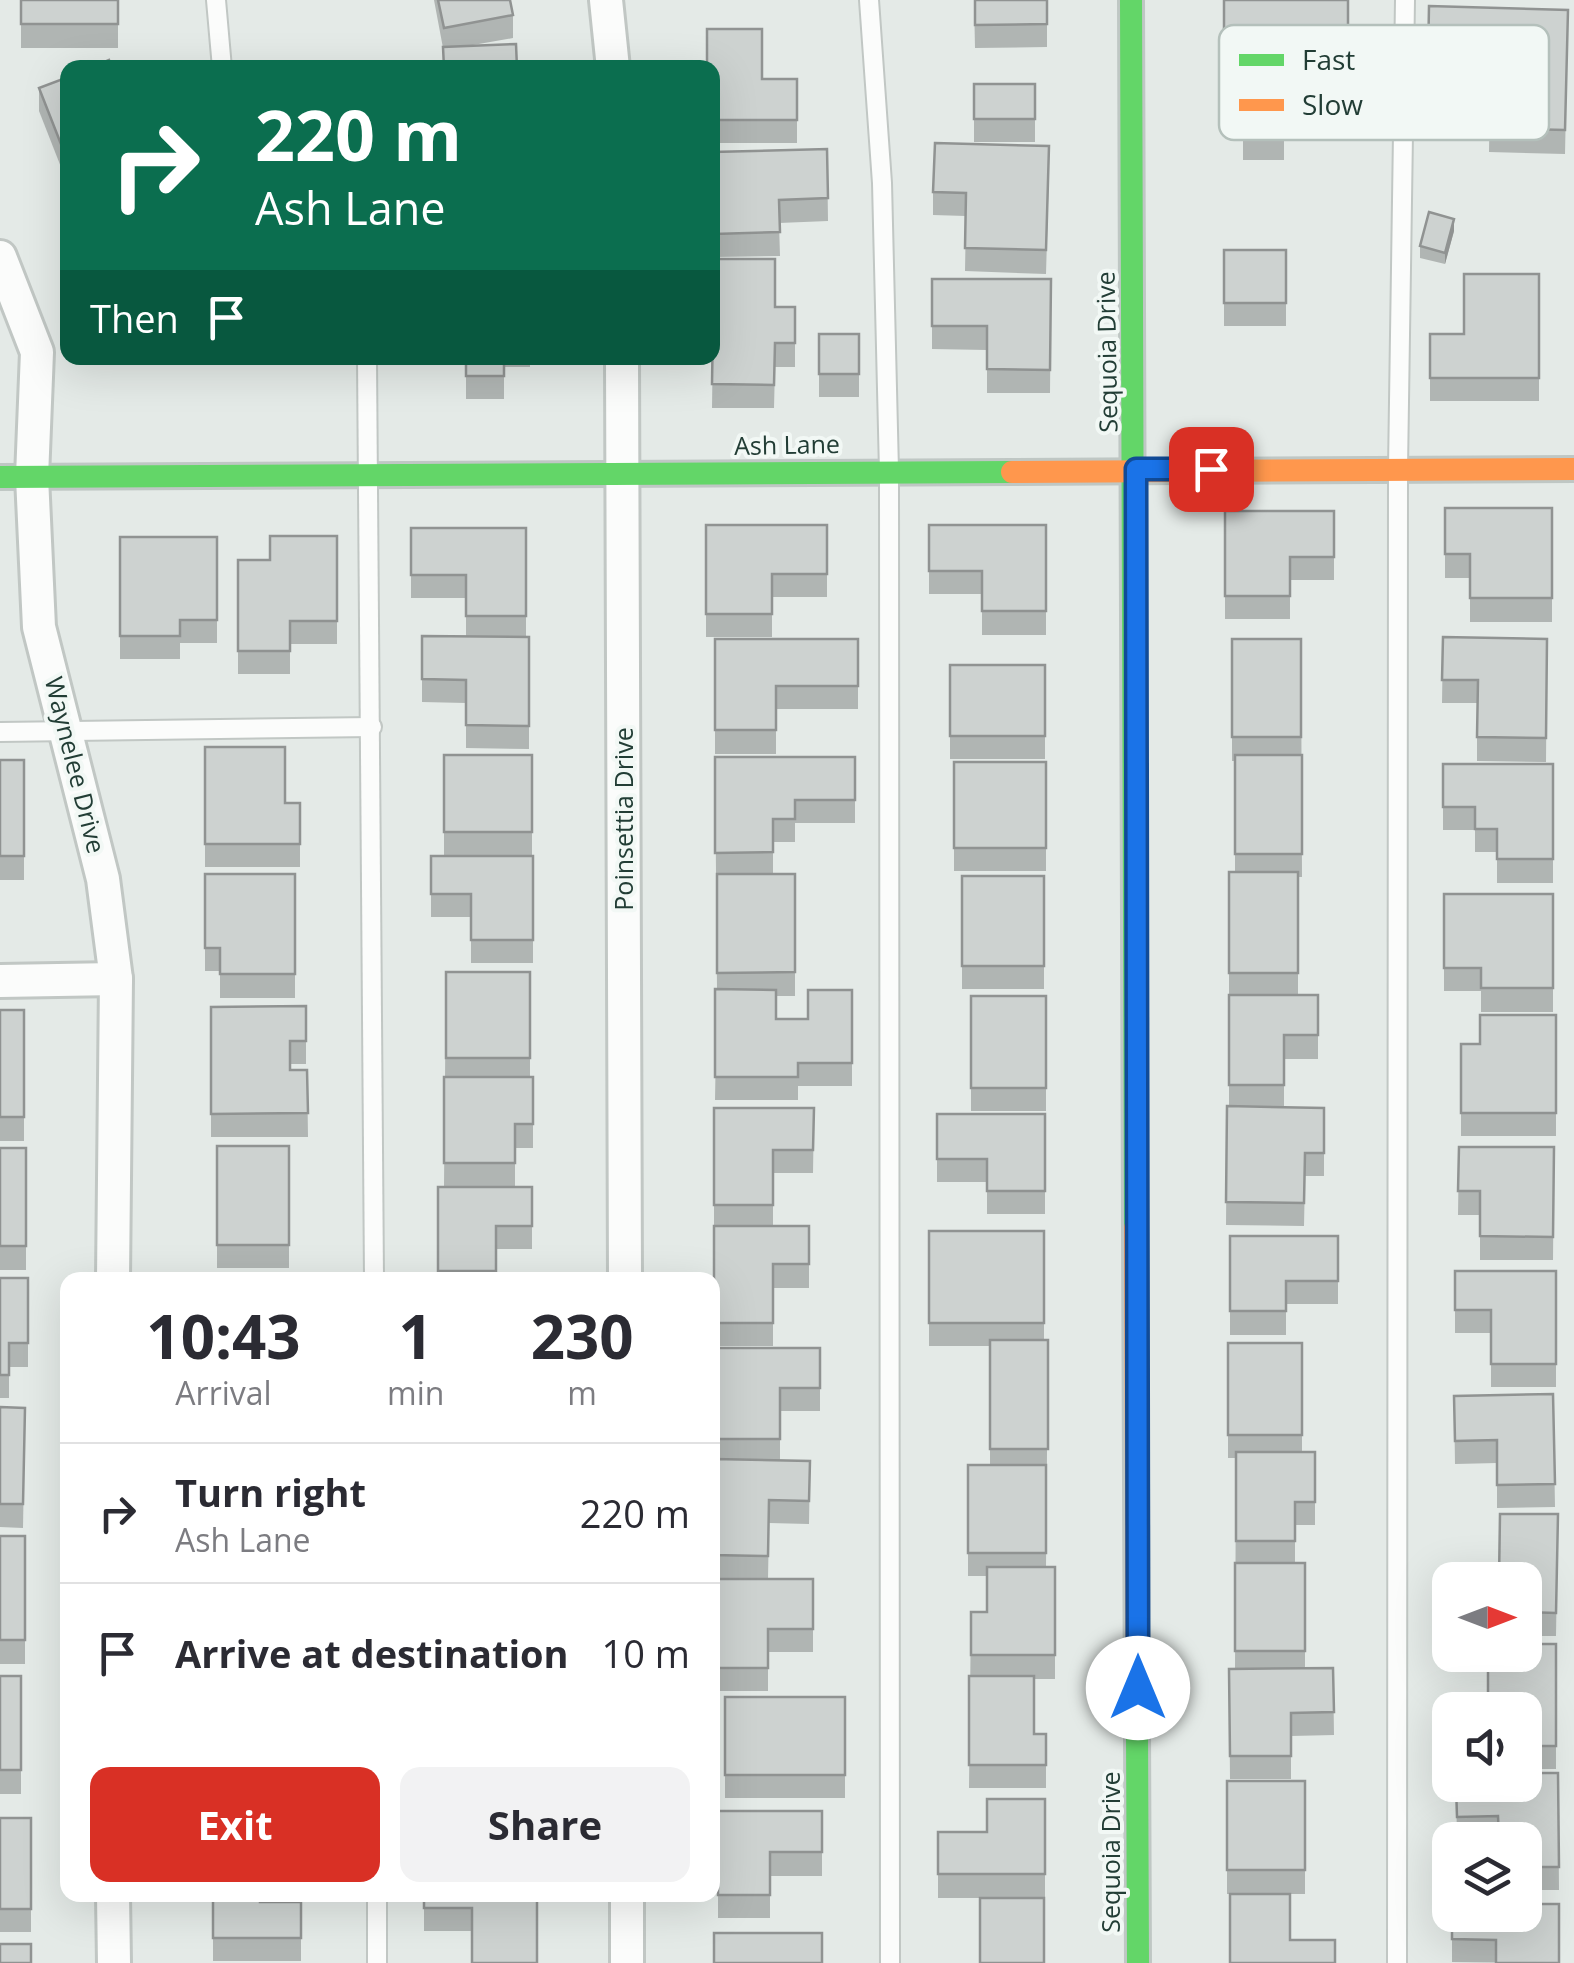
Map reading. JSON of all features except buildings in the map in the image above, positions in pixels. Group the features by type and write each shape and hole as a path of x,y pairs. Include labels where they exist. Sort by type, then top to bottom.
{"street":[{"path":"606,0 612,60"},
{"name":"Sequoia Drive","path":"1131,0 1136,469 1138,1963"},
{"name":"Waynelee Drive","path":"0,257 38,352 16,477 39,627 103,879 116,980 112,1272"},
{"name":"Poinsettia Drive","path":"622,365 625,1272"},
{"name":"Ash Lane","path":"16,477 1574,469"},
{"path":"0,981 116,980"},
{"path":"113,1902 114,1963"},
{"path":"627,1902 627,1963"}],"lane":[{"path":"216,0 221,60"},
{"path":"869,0 882,183 889,471 890,1963"},
{"path":"1404,0 1404,25"},
{"path":"1397,1963 1398,469 1402,140"},
{"path":"367,365 374,1272"},
{"path":"0,732 372,727"},
{"path":"377,1902 378,1963"}],"traffic: fast":[{"path":"1131,0 1135,1228"},
{"path":"0,477 1012,472"},
{"path":"1137,1729 1138,1963"}],"traffic: slow":[{"path":"1012,472 1574,469"},
{"path":"1135,1228 1137,1729"}],"route":[{"path":"1138,1688 1136,469 1211,469"}]}
